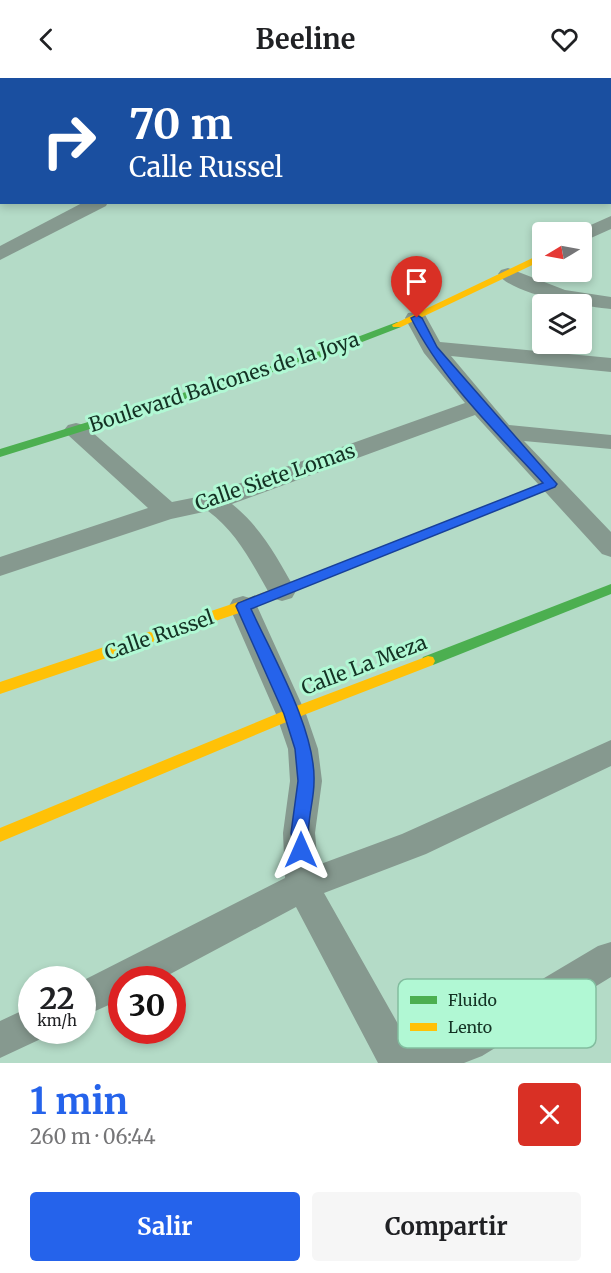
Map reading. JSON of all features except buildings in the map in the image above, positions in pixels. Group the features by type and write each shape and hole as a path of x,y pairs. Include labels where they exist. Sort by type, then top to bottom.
{"street":[{"path":"0,254 95,204"},
{"path":"592,231 611,222"},
{"name":"Boulevard Balcones de la Joya","path":"0,453 327,352 417,318 532,262"},
{"path":"508,274 557,296 611,303"},
{"path":"417,318 432,348 502,432 606,537"},
{"path":"432,348 611,365"},
{"name":"Calle Siete Lomas","path":"0,567 166,511 212,502 481,405"},
{"path":"76,430 166,511"},
{"path":"502,432 611,442"},
{"name":"Calle Russel","path":"0,688 243,606 551,484"},
{"path":"212,502 243,527 261,552 282,591"},
{"name":"Calle La Meza","path":"0,836 291,714 611,589"},
{"path":"243,606 291,714 303,749 306,781 299,833 303,886 399,1063"},
{"path":"149,966 303,886 414,844 611,752"},
{"path":"581,979 611,958"},
{"path":"0,1040 18,1031"},
{"path":"418,1063 475,1053"}],"traffic: fast":[{"path":"0,453 327,352 397,325"},
{"path":"325,574 551,484"},
{"path":"428,661 611,589"}],"traffic: slow":[{"path":"397,325 532,261"},
{"path":"0,688 243,606 325,574"},
{"path":"0,835 291,714 428,661"}],"route":[{"path":"301,850 299,833 306,781 303,749 291,714 243,606 551,484 502,432 432,348 417,318"}]}
